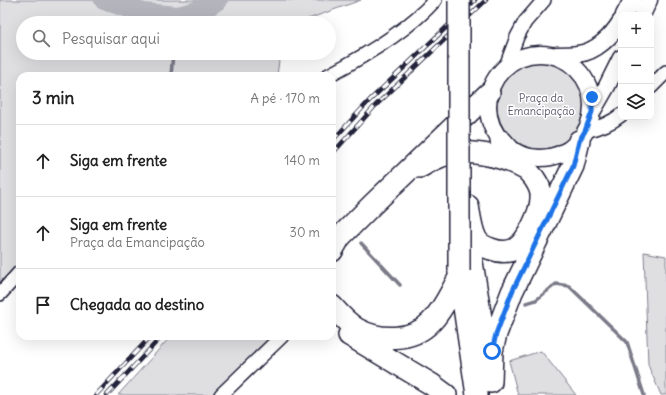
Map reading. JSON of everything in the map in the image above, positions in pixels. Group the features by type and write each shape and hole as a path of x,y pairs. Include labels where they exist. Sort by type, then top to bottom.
{"main road":[{"path":"459,0 459,274 487,391"},
{"path":"470,0 468,206 472,262 480,317 487,391"},
{"path":"336,244 340,237 489,93"},
{"path":"487,391 492,351 496,334 512,292 573,166 582,136"},
{"path":"400,178 443,155 455,153 474,153 515,157 539,184 541,198 533,224 522,243 515,249 509,251 499,252 478,242 475,236 468,206"},
{"path":"336,310 356,328 371,335 387,338 402,337 414,333 430,324 440,313 459,274"},
{"path":"336,323 343,331 431,384 446,395"}],"street":[{"path":"335,72 353,63 407,27 436,0"},
{"path":"544,0 525,22 517,37 506,66 496,78 489,93 488,110 492,127 515,157 549,157 565,152 582,136 601,128 618,118"},
{"path":"626,12 632,0"},
{"path":"643,12 649,0"},
{"path":"506,66 520,58 536,54 577,55 594,48 611,34 618,25"},
{"path":"552,55 566,61 578,70 587,82 592,97 592,112"},
{"path":"582,136 592,112 618,64"},
{"path":"654,84 666,72"},
{"path":"0,294 16,276"},
{"path":"221,395 278,340"}],"green space":[{"path":"0,0 361,0 316,16 16,16 16,60 279,60 278,72 16,72 16,266 0,282"},
{"name":"Praça da Emancipação","path":"532,61 550,61 566,68 578,80 585,96 585,114 578,130 566,142 550,149 532,149 516,142 504,130 497,114 497,96 504,80 516,68"},
{"path":"644,252 666,256 666,395 661,395 648,365"},
{"path":"167,340 273,340 215,395 118,395"},
{"path":"541,351 576,395 518,395 509,361"}],"waterway":[{"path":"104,0 144,13 178,16 206,8 218,0"},
{"path":"171,72 172,60"},
{"path":"361,243 400,285"},
{"path":"526,303 536,300 556,284 569,286 627,342 644,395"}],"railway":[{"path":"336,137 370,100 475,0"},
{"path":"336,150 375,106 486,0"},
{"path":"96,395 147,340"},
{"path":"107,395 158,340"}],"route":[{"path":"492,351 496,334 512,292 573,166 579,141 585,131 592,112 592,97"}]}
